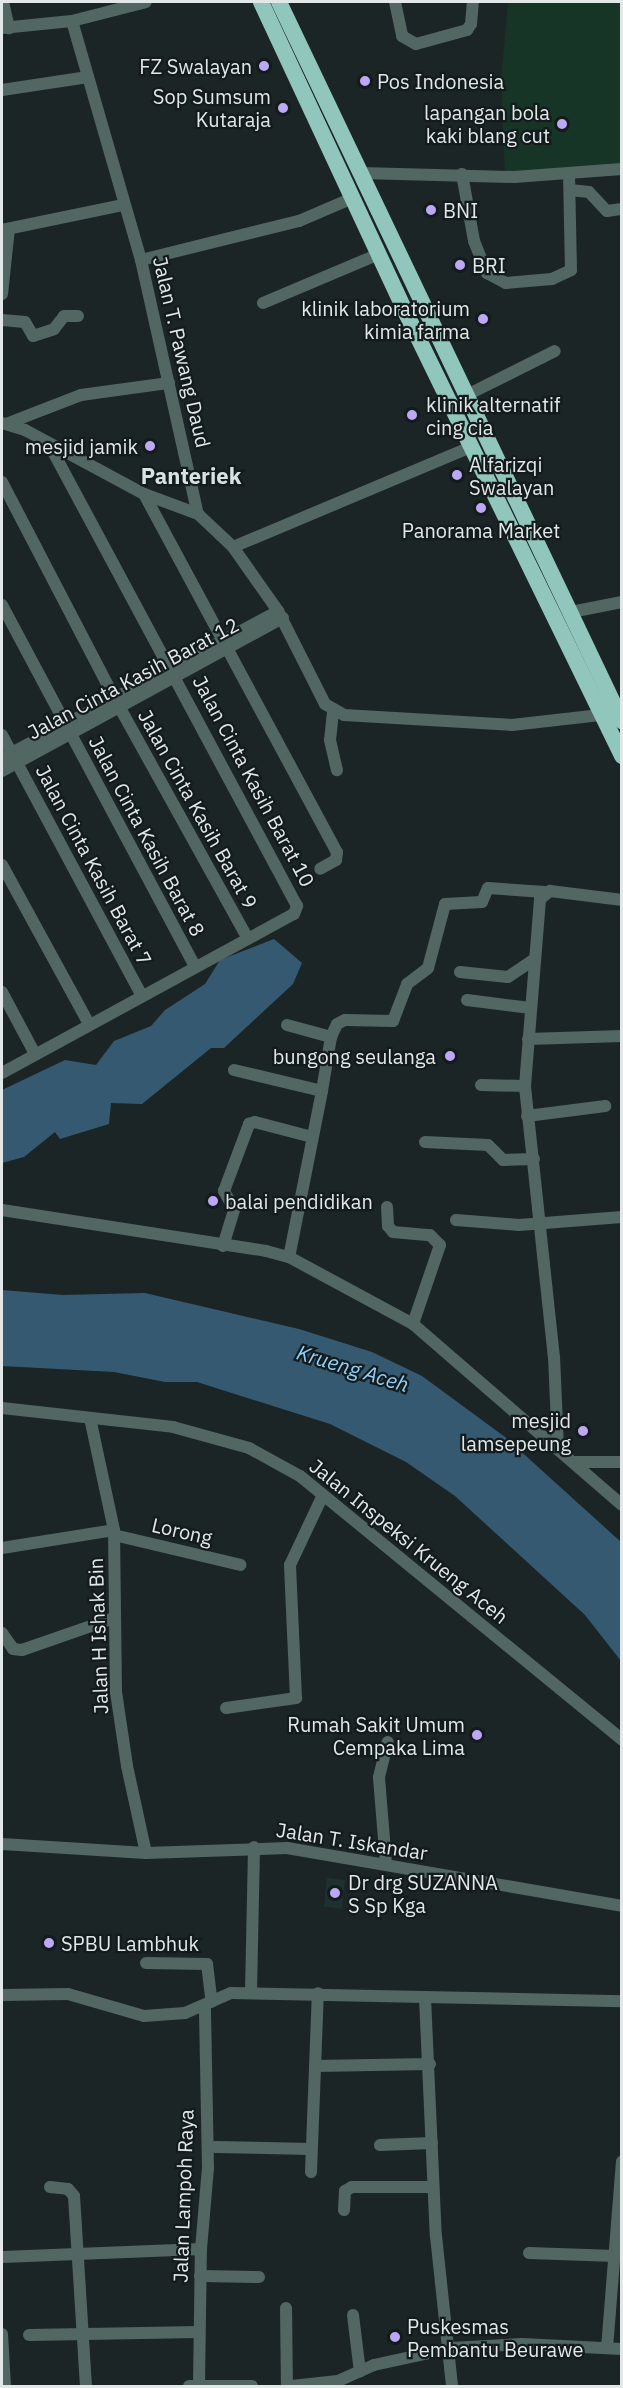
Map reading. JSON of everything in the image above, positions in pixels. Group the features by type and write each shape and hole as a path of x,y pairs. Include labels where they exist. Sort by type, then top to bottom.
{"highway":[{"path":"273,8 361,172 621,721"},
{"path":"273,8 379,254 621,756"}],"street":[{"path":"3,2 5,28 72,21 146,2"},
{"path":"395,2 402,36 416,44 466,30 471,24 473,2"},
{"name":"Jalan T. Pawang Daud","path":"72,21 123,205 141,260 198,514"},
{"path":"2,90 88,77"},
{"path":"361,172 569,175 621,169"},
{"path":"462,174 474,241 487,273 506,283 552,279 571,270 569,175"},
{"path":"570,190 589,192 607,211 621,209"},
{"path":"141,260 299,221 353,198"},
{"path":"2,294 5,229 123,205"},
{"path":"263,303 379,254"},
{"path":"2,320 22,321 33,336 54,329 64,316 78,316"},
{"path":"467,395 555,351"},
{"path":"4,423 81,395 169,383"},
{"path":"4,423 144,494 198,514 233,547 280,614 333,712 330,740 337,770"},
{"name":"Jalan Cinta Kasih Barat 10","path":"49,444 297,903 294,914 248,939"},
{"path":"233,547 471,447"},
{"name":"Jalan Cinta Kasih Barat 9","path":"2,482 117,703 248,939"},
{"path":"144,494 337,852 336,860 320,869"},
{"path":"571,612 621,602"},
{"name":"Jalan Cinta Kasih Barat 8","path":"2,605 195,967"},
{"name":"Jalan Cinta Kasih Barat 12","path":"2,771 10,758 117,703 280,614"},
{"path":"333,712 512,725 600,715"},
{"name":"Jalan Cinta Kasih Barat 7","path":"2,735 10,758 142,996"},
{"path":"2,865 88,1024"},
{"path":"289,1257 331,1037 337,1024 345,1020 393,1021 407,984 426,970 431,960 444,904 482,902 488,888 621,900"},
{"path":"545,892 540,899 533,960 525,1086 540,1222 558,1448"},
{"path":"2,1073 88,1024 248,939"},
{"path":"460,972 508,977 533,960"},
{"path":"2,992 35,1054"},
{"path":"467,1000 530,1008"},
{"path":"287,1025 331,1037"},
{"path":"528,1039 621,1036"},
{"path":"234,1070 322,1091"},
{"path":"481,1085 525,1086"},
{"path":"527,1116 605,1106"},
{"path":"224,1246 234,1209 224,1191 249,1124 255,1122 312,1137"},
{"path":"425,1142 488,1145 503,1160 534,1159"},
{"path":"387,1207 388,1226 393,1232 430,1235 440,1245 413,1324"},
{"path":"2,1210 289,1257 413,1324 621,1505"},
{"path":"456,1220 510,1225 621,1216"},
{"name":"Jalan Inspeksi Krueng Aceh","path":"2,1408 173,1427 249,1448 300,1476 621,1740"},
{"name":"Jalan H Ishak Bin","path":"90,1418 114,1533 116,1692 127,1766 147,1853"},
{"path":"574,1462 621,1462"},
{"path":"226,1708 296,1698 290,1565 322,1495"},
{"path":"2,1548 114,1533"},
{"name":"Lorong","path":"114,1533 241,1565"},
{"path":"2,1633 13,1649 22,1650 114,1618"},
{"path":"386,1863 379,1777 388,1742"},
{"name":"Jalan T. Iskandar","path":"2,1844 147,1853 287,1848 386,1863 621,1906"},
{"path":"251,1992 254,1848"},
{"name":"Jalan Lampoh Raya","path":"146,1963 207,1964 208,2168 201,2249 199,2386"},
{"path":"2,1995 68,1994 144,2016 173,2015 209,2005 231,1993 251,1992 621,2001"},
{"path":"310,2172 318,1993"},
{"path":"424,1998 430,2064 432,2187 441,2295 451,2348 452,2386"},
{"path":"315,2066 430,2064"},
{"path":"380,2145 432,2144"},
{"path":"215,2147 311,2149"},
{"path":"607,2348 621,2162"},
{"path":"50,2187 68,2189 74,2196 75,2255 86,2386"},
{"path":"344,2210 345,2191 352,2187 432,2187"},
{"path":"3,2257 201,2249"},
{"path":"529,2253 615,2256"},
{"path":"200,2276 259,2277"},
{"path":"286,2308 287,2386"},
{"path":"353,2315 360,2372"},
{"path":"29,2335 199,2332"},
{"path":"2,2334 5,2386"},
{"path":"292,2386 338,2381 360,2372 451,2348 522,2344 621,2349"},
{"path":"189,2386 252,2386"}],"shaded area":[{"name":"Dr drg SUZANNA S Sp Kga","path":"327,1878 345,1880 342,1909 324,1907"}],"green space":[{"name":"lapangan bola kaki blang cut","path":"508,2 621,2 621,168 505,174 501,80"}],"water":[{"path":"274,939 302,963 293,984 224,1048 211,1048 142,1104 111,1103 109,1124 60,1139 55,1132 24,1157 2,1163 2,1090 65,1060 96,1065 114,1041 151,1026 165,1010 205,984 220,960"},
{"name":"Krueng Aceh","path":"2,1290 63,1295 145,1293 299,1329 372,1352 422,1376 505,1437 621,1542 621,1661 585,1615 455,1496 406,1462 330,1424 197,1382 165,1382 114,1372 2,1366"}],"place":[{"name":"FZ Swalayan","path":"264,66"},
{"name":"Pos Indonesia","path":"365,81"},
{"name":"Sop Sumsum Kutaraja","path":"283,108"},
{"name":"lapangan bola kaki blang cut","path":"562,124"},
{"name":"BNI","path":"431,210"},
{"name":"BRI","path":"460,265"},
{"name":"klinik laboratorium kimia farma","path":"483,319"},
{"name":"klinik alternatif cing cia","path":"412,415"},
{"name":"mesjid jamik","path":"150,446"},
{"name":"Alfarizqi Swalayan","path":"457,475"},
{"name":"Panorama Market","path":"481,508"},
{"name":"bungong seulanga","path":"450,1056"},
{"name":"balai pendidikan","path":"213,1201"},
{"name":"mesjid lamsepeung","path":"583,1431"},
{"name":"Rumah Sakit Umum Cempaka Lima","path":"477,1735"},
{"name":"Dr drg SUZANNA S Sp Kga","path":"335,1893"},
{"name":"SPBU Lambhuk","path":"49,1943"},
{"name":"Puskesmas Pembantu Beurawe","path":"395,2337"}],"district":[{"name":"Panteriek","path":"191,476"}]}
